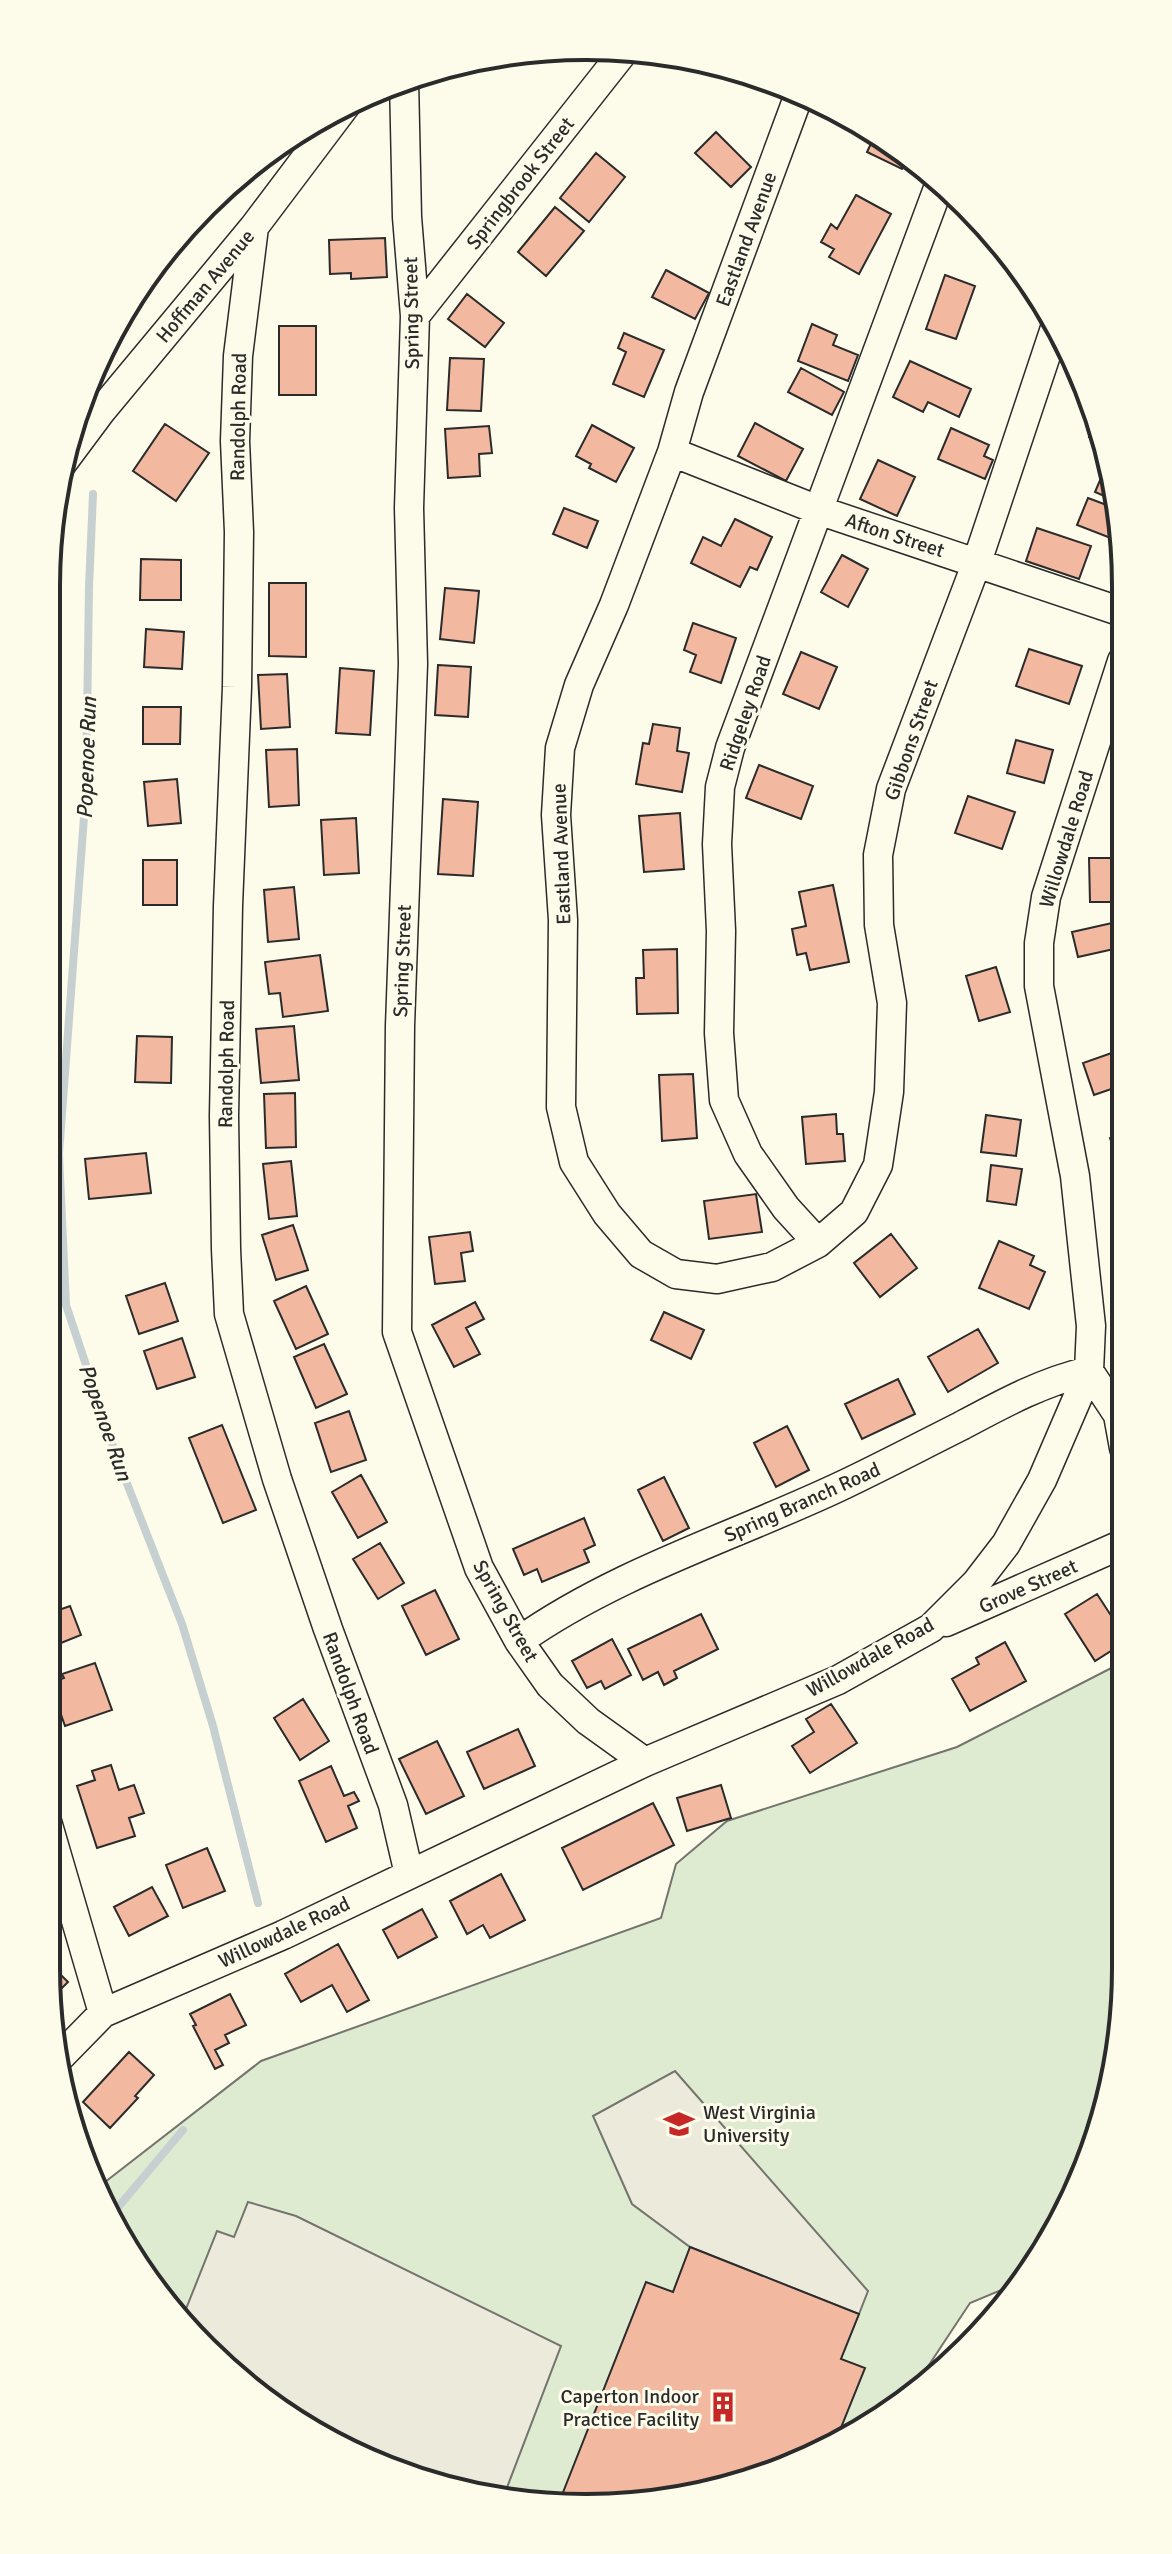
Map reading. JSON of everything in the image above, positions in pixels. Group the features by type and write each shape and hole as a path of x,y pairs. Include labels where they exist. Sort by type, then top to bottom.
{"street":[{"name":"Springbrook Street","path":"415,316 616,61"},
{"name":"Spring Street","path":"404,93 407,217 415,316 409,508 413,664 400,1026 397,1332 479,1568 519,1641 550,1685 588,1721 645,1762"},
{"name":"Eastland Avenue","path":"796,104 689,392 672,452 614,605 579,685 560,748 556,815 563,920 561,1107 574,1162 607,1214 641,1254 676,1274 717,1279 745,1273 772,1267 818,1243"},
{"name":"Hoffman Avenue","path":"82,437 254,227 330,126"},
{"name":"Ridgeley Road","path":"818,1243 786,1208 748,1154 724,1100 719,1033 721,931 717,844 720,787 730,748 936,194"},
{"name":"Randolph Road","path":"254,227 238,356 235,441 239,532 224,1116 229,1314 277,1479 393,1805 409,1874"},
{"name":"Gibbons Street","path":"818,1243 854,1212 878,1165 889,1092 892,1003 879,925 878,855 891,789 977,562 1051,340"},
{"name":"Afton Street","path":"672,452 818,510 1112,609"},
{"name":"Willowdale Road","path":"67,2050 103,2013 283,1935 645,1762 838,1680 931,1628 976,1583 1006,1544 1042,1480 1089,1371 1091,1326 1075,1176 1039,986 1039,943 1046,897 1112,692"},
{"name":"Spring Branch Road","path":"519,1641 557,1614 644,1569 810,1500 893,1461 1025,1392 1089,1371"},
{"path":"1089,1371 1112,1406"},
{"name":"Grove Street","path":"931,1628 1112,1549"},
{"path":"60,1866 103,2013"}],"green space":[{"name":"West Virginia University","path":"1112,1668 1112,1968 1102,2071 1084,2137 1058,2201 1042,2231 1003,2288 970,2303 927,2368 849,2424 755,2466 689,2484 655,2489 620,2493 552,2493 483,2484 450,2476 353,2440 323,2424 266,2385 214,2340 191,2315 130,2231 106,2182 261,2061 661,1918 676,1864 727,1821 957,1747"}],"shaded area":[{"path":"675,2071 868,2291 859,2314 690,2247 632,2204 593,2116"},
{"path":"248,2202 296,2216 561,2346 507,2488 417,2466 353,2440 294,2405 239,2363 186,2309 217,2231 234,2237"}],"building":[{"path":"716,132 751,167 731,187 695,153"},
{"path":"871,144 903,167 902,169 867,152"},
{"path":"596,153 625,177 589,222 560,198"},
{"path":"856,195 891,214 859,274 829,257 834,249 821,242 831,224 837,229"},
{"path":"555,207 584,231 546,276 518,252"},
{"path":"385,238 387,277 351,279 351,273 330,274 329,240"},
{"path":"666,270 709,293 695,319 652,297"},
{"path":"945,275 975,286 956,339 926,329"},
{"path":"467,294 504,323 485,347 448,319"},
{"path":"812,324 837,335 833,345 858,355 848,381 798,361"},
{"path":"279,326 316,326 316,395 279,395"},
{"path":"624,333 664,350 644,397 613,384 626,352 618,348"},
{"path":"450,358 484,359 481,411 447,410"},
{"path":"910,361 971,389 959,417 928,402 923,412 893,397"},
{"path":"801,368 844,392 832,415 788,392"},
{"path":"755,423 803,449 786,481 738,456"},
{"path":"165,424 209,453 176,501 133,471"},
{"path":"592,425 634,448 616,482 589,468 591,464 576,456"},
{"path":"489,426 492,453 479,454 480,476 448,478 445,429"},
{"path":"951,428 989,445 984,456 993,460 985,479 938,459"},
{"path":"878,460 915,477 897,516 860,499"},
{"path":"1101,478 1104,496 1095,492"},
{"path":"1088,498 1105,504 1109,537 1077,525"},
{"path":"564,508 598,521 587,548 553,534"},
{"path":"735,519 772,537 757,570 750,567 740,587 691,563 703,537 721,546"},
{"path":"1037,528 1091,546 1079,579 1026,561"},
{"path":"842,555 868,569 848,607 821,592"},
{"path":"141,559 181,560 181,600 140,600"},
{"path":"269,583 306,583 306,657 269,656"},
{"path":"445,588 479,591 474,643 440,639"},
{"path":"693,623 736,638 721,683 690,672 696,655 684,650"},
{"path":"146,629 184,632 182,669 144,667"},
{"path":"1029,649 1082,666 1069,704 1016,686"},
{"path":"801,652 837,667 819,709 783,694"},
{"path":"438,665 471,667 468,717 435,715"},
{"path":"340,668 374,671 370,735 336,733"},
{"path":"287,674 290,727 261,729 258,675"},
{"path":"143,707 181,707 180,744 143,744"},
{"path":"653,724 680,728 677,751 689,753 682,792 636,784 643,743 649,744"},
{"path":"1016,740 1053,750 1044,783 1007,773"},
{"path":"297,749 299,805 269,807 266,750"},
{"path":"759,765 813,786 801,819 746,798"},
{"path":"177,779 181,823 148,826 144,782"},
{"path":"968,796 1015,812 1002,849 955,833"},
{"path":"443,799 478,802 473,876 438,874"},
{"path":"680,813 684,869 644,872 639,816"},
{"path":"356,818 359,873 324,875 321,820"},
{"path":"1089,858 1112,858 1112,902 1090,902"},
{"path":"143,860 177,860 177,905 143,905"},
{"path":"833,885 849,962 810,970 806,953 797,955 792,929 806,926 799,892"},
{"path":"294,887 299,939 268,942 264,890"},
{"path":"1112,923 1112,949 1078,957 1072,932"},
{"path":"677,949 678,1013 637,1014 636,978 644,978 643,950"},
{"path":"320,955 328,1011 283,1017 280,993 269,994 265,962"},
{"path":"996,967 1010,1012 979,1021 966,976"},
{"path":"294,1026 299,1080 261,1083 256,1029"},
{"path":"137,1036 172,1037 171,1083 135,1082"},
{"path":"1112,1053 1112,1089 1094,1095 1083,1063"},
{"path":"693,1074 697,1138 662,1141 659,1075"},
{"path":"295,1093 296,1147 266,1148 264,1094"},
{"path":"836,1114 837,1134 843,1134 845,1161 806,1164 802,1117"},
{"path":"986,1115 1021,1120 1016,1156 981,1152"},
{"path":"146,1153 151,1193 89,1199 85,1159"},
{"path":"291,1161 297,1216 269,1219 263,1164"},
{"path":"991,1165 1022,1169 1016,1205 987,1201"},
{"path":"756,1194 762,1232 709,1239 704,1201"},
{"path":"293,1225 308,1270 276,1280 262,1235"},
{"path":"470,1232 473,1251 461,1253 465,1281 435,1284 429,1237"},
{"path":"891,1234 917,1268 880,1297 854,1263"},
{"path":"999,1241 1034,1256 1030,1265 1045,1272 1029,1309 979,1288"},
{"path":"165,1283 178,1321 139,1334 126,1296"},
{"path":"306,1286 328,1334 296,1349 274,1301"},
{"path":"475,1302 484,1319 466,1328 480,1354 454,1367 432,1325"},
{"path":"664,1312 704,1330 691,1359 651,1340"},
{"path":"978,1329 998,1363 948,1392 928,1357"},
{"path":"182,1338 195,1377 157,1389 144,1351"},
{"path":"324,1344 347,1394 316,1408 294,1357"},
{"path":"898,1379 915,1414 862,1439 845,1404"},
{"path":"349,1411 366,1460 331,1472 315,1423"},
{"path":"222,1425 256,1510 223,1523 189,1438"},
{"path":"787,1426 809,1470 776,1487 754,1443"},
{"path":"361,1475 387,1522 358,1538 332,1492"},
{"path":"664,1477 689,1528 663,1541 638,1490"},
{"path":"584,1518 595,1545 584,1550 589,1562 542,1582 537,1569 524,1575 513,1549"},
{"path":"380,1543 404,1583 378,1599 353,1559"},
{"path":"435,1590 459,1639 426,1655 402,1606"},
{"path":"1097,1594 1112,1617 1112,1650 1095,1661 1065,1614"},
{"path":"70,1606 81,1635 60,1643 60,1610"},
{"path":"701,1614 718,1649 674,1671 677,1678 664,1685 658,1672 643,1680 628,1649"},
{"path":"612,1639 631,1675 605,1689 601,1681 587,1688 572,1661"},
{"path":"1005,1642 1026,1681 970,1711 952,1679 979,1664 976,1658"},
{"path":"95,1663 112,1710 65,1726 60,1712 62,1674"},
{"path":"303,1699 329,1741 300,1760 274,1718"},
{"path":"831,1704 857,1743 810,1773 792,1746 814,1732 806,1719"},
{"path":"518,1729 535,1766 484,1789 467,1752"},
{"path":"437,1741 464,1796 426,1814 399,1759"},
{"path":"111,1765 119,1790 134,1785 144,1813 129,1818 135,1836 97,1848 77,1786 95,1780 92,1771"},
{"path":"331,1766 344,1796 354,1792 359,1801 348,1806 357,1828 326,1842 299,1781"},
{"path":"721,1785 731,1818 687,1831 677,1798"},
{"path":"653,1803 674,1845 583,1890 562,1848"},
{"path":"207,1848 225,1891 183,1908 166,1865"},
{"path":"501,1874 525,1920 490,1938 483,1925 467,1934 450,1901"},
{"path":"152,1887 168,1916 129,1936 114,1907"},
{"path":"422,1909 437,1937 398,1958 383,1930"},
{"path":"338,1944 369,2000 347,2012 332,1985 301,2002 285,1974"},
{"path":"60,1974 68,1982 61,1989"},
{"path":"230,1994 246,2025 225,2035 229,2043 215,2050 223,2065 215,2069 190,2014"},
{"path":"129,2052 154,2075 110,2128 83,2102"},
{"name":"Caperton Indoor Practice Facility","path":"690,2247 859,2314 841,2359 865,2368 841,2428 755,2466 689,2484 620,2493 563,2493 646,2282 673,2292"}],"waterway":[{"name":"Popenoe Run","path":"60,1141 86,790 93,494"},
{"name":"Popenoe Run","path":"60,1176 66,1305 117,1458 182,1624 213,1726 258,1903"},
{"name":"Popenoe Run","path":"118,2208 183,2130"}],"place":[{"name":"West Virginia University","path":"679,2124"},
{"name":"Caperton Indoor Practice Facility","path":"723,2407"}]}
